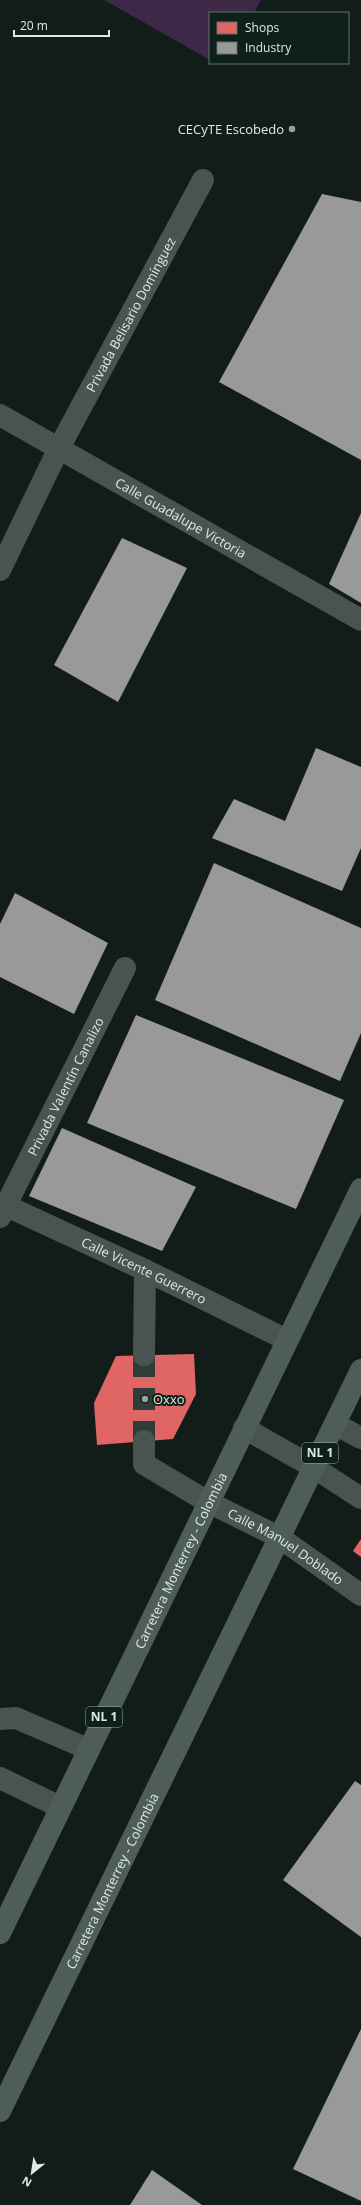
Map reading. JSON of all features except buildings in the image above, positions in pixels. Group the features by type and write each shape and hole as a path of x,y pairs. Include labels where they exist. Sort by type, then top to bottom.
{"main road":[{"name":"Carretera Monterrey - Colombia","path":"0,1933 361,1189"},
{"name":"Carretera Monterrey - Colombia","path":"0,2111 361,1370"}],"street":[{"name":"Privada Belisario Domínguez","path":"0,570 59,448 202,180"},
{"name":"Calle Guadalupe Victoria","path":"0,415 361,620"},
{"name":"Privada Valentín Canalizo","path":"2,1208 125,968"},
{"name":"Calle Vicente Guerrero","path":"2,1208 145,1270 287,1340"},
{"path":"144,1355 145,1270"},
{"path":"335,1424 361,1438"},
{"path":"244,1428 313,1466 361,1498"},
{"name":"Calle Manuel Doblado","path":"144,1441 144,1464 208,1502 279,1537 361,1595"},
{"path":"0,1719 16,1718 88,1749"},
{"path":"0,1778 60,1807"}],"shaded area":[{"path":"104,0 261,0 255,12 209,12 209,59"}],"tunnel":[{"path":"144,1355 144,1441"}],"place":[{"name":"CECyTE Escobedo","path":"292,129"},
{"name":"Oxxo","path":"145,1399"}]}
